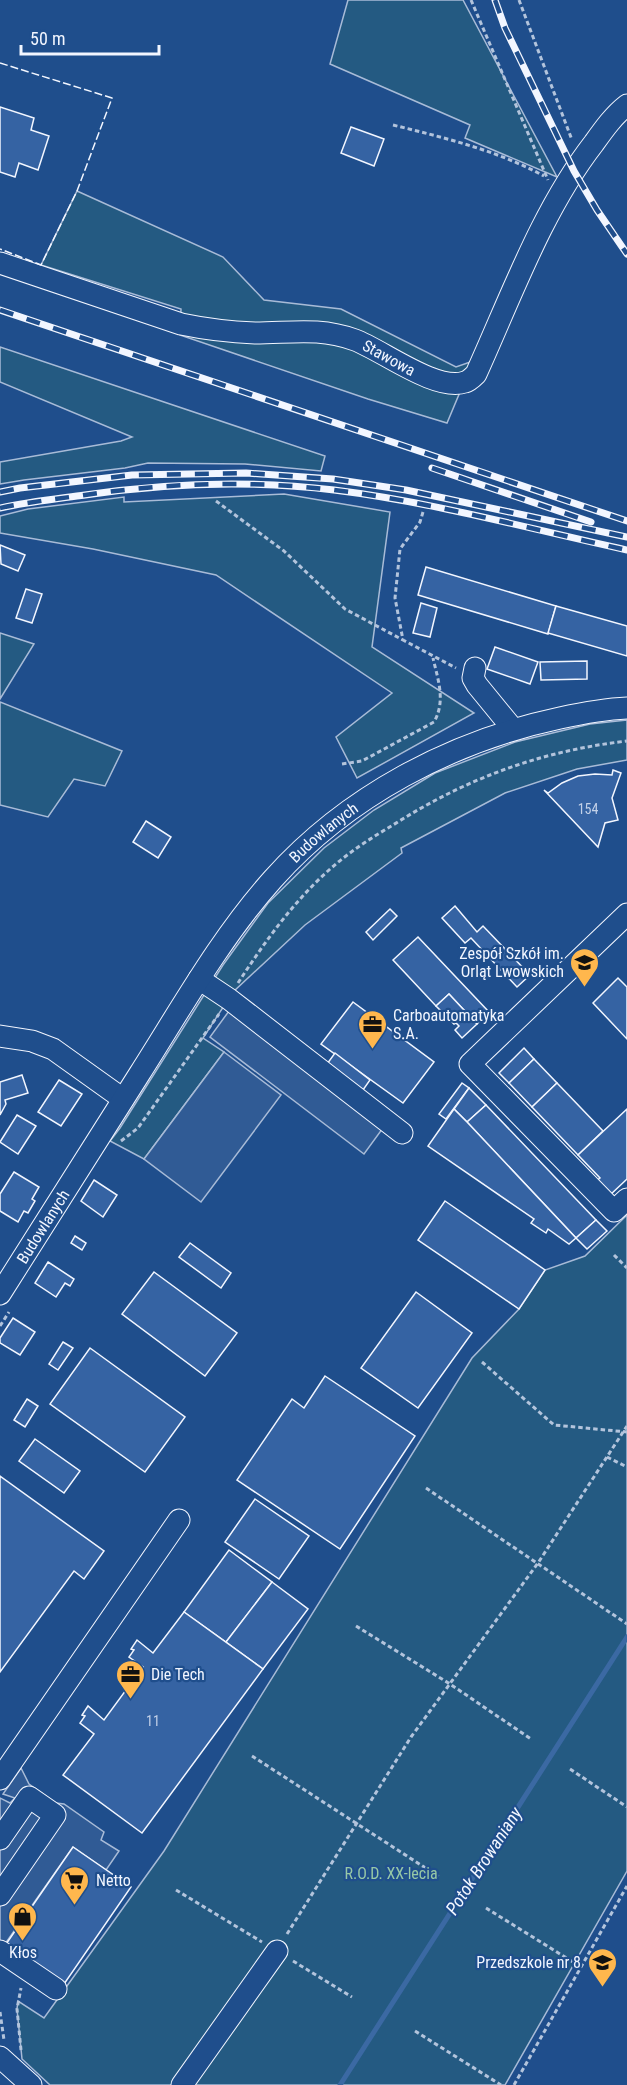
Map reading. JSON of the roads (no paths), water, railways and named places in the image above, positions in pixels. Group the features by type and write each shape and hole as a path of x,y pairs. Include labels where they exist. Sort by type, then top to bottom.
{"street":[{"name":"Stawowa","path":"0,263 182,324 204,329 253,333 303,330 342,335 442,382 464,382 476,374 560,194 580,161 612,119 627,105"},
{"path":"474,673 513,729"},
{"name":"Budowlanych","path":"0,1294 199,979 237,923 274,878 322,832 400,777 449,752 513,729 604,709 627,708"},
{"path":"627,914 470,1064 614,1211 627,1199"},
{"path":"199,979 229,999 402,1133"},
{"path":"0,1036 32,1041 53,1049 123,1099"},
{"path":"0,1895 56,1815 0,1779 179,1520"},
{"path":"0,1839 29,1797"},
{"path":"0,1951 56,1989"},
{"path":"182,2085 277,1951"},
{"path":"2,2049 31,2085"}],"waterway":[{"name":"Potok Browaniany","path":"340,2085 627,1637"}],"railway":[{"path":"495,0 505,28 574,171 627,254"},
{"path":"0,310 627,521"},
{"path":"432,468 591,522"},
{"path":"0,492 132,475 246,473 333,479 406,490 627,537"},
{"path":"0,508 147,488 209,484 303,487 408,501 627,550"}],"place":[{"name":"Zespół Szkół im. Orląt Lwowskich","path":"585,988"},
{"name":"Carboautomatyka S.A.","path":"372,1050"},
{"name":"Die Tech","path":"130,1700"},
{"name":"Netto","path":"75,1906"},
{"name":"Kłos","path":"23,1942"},
{"name":"Przedszkole nr 8","path":"602,1988"}],"park label":[{"name":"R.O.D. XX-lecia","path":"391,1873"}]}
